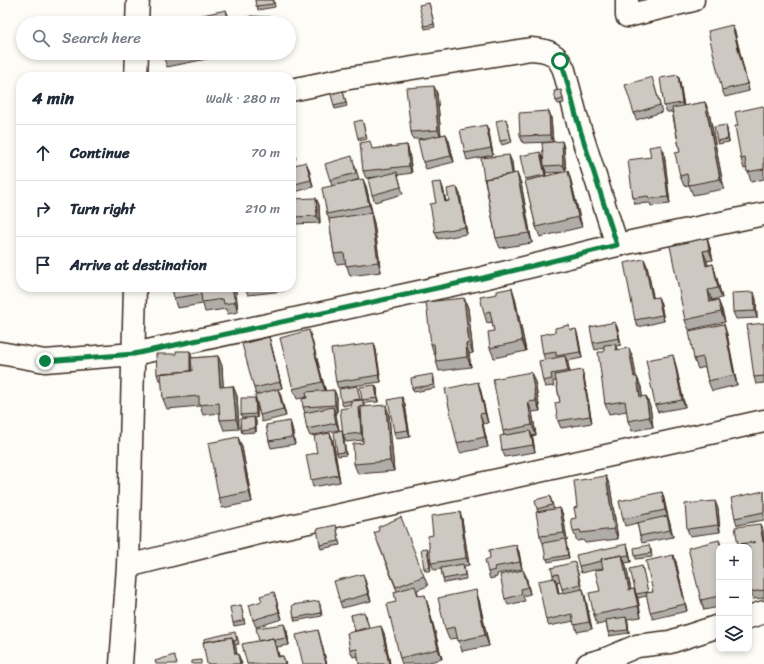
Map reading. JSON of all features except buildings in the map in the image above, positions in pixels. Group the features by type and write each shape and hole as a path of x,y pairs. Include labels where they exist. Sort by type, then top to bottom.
{"street":[{"path":"137,16 138,0"},
{"path":"627,0 627,16 693,0"},
{"path":"296,89 344,79 531,49 542,50 552,54 560,61 564,70 578,123 617,245"},
{"path":"136,72 137,60"},
{"path":"0,353 45,361 134,354 483,278 617,245 764,214"},
{"path":"121,664 128,566 134,354 134,292"},
{"path":"128,566 267,531 764,421"},
{"path":"752,616 764,612"},
{"path":"588,664 606,659 637,646 670,642 716,627"}],"route":[{"path":"45,361 134,354 483,278 617,245 606,214 578,123 564,70 560,61"}]}
